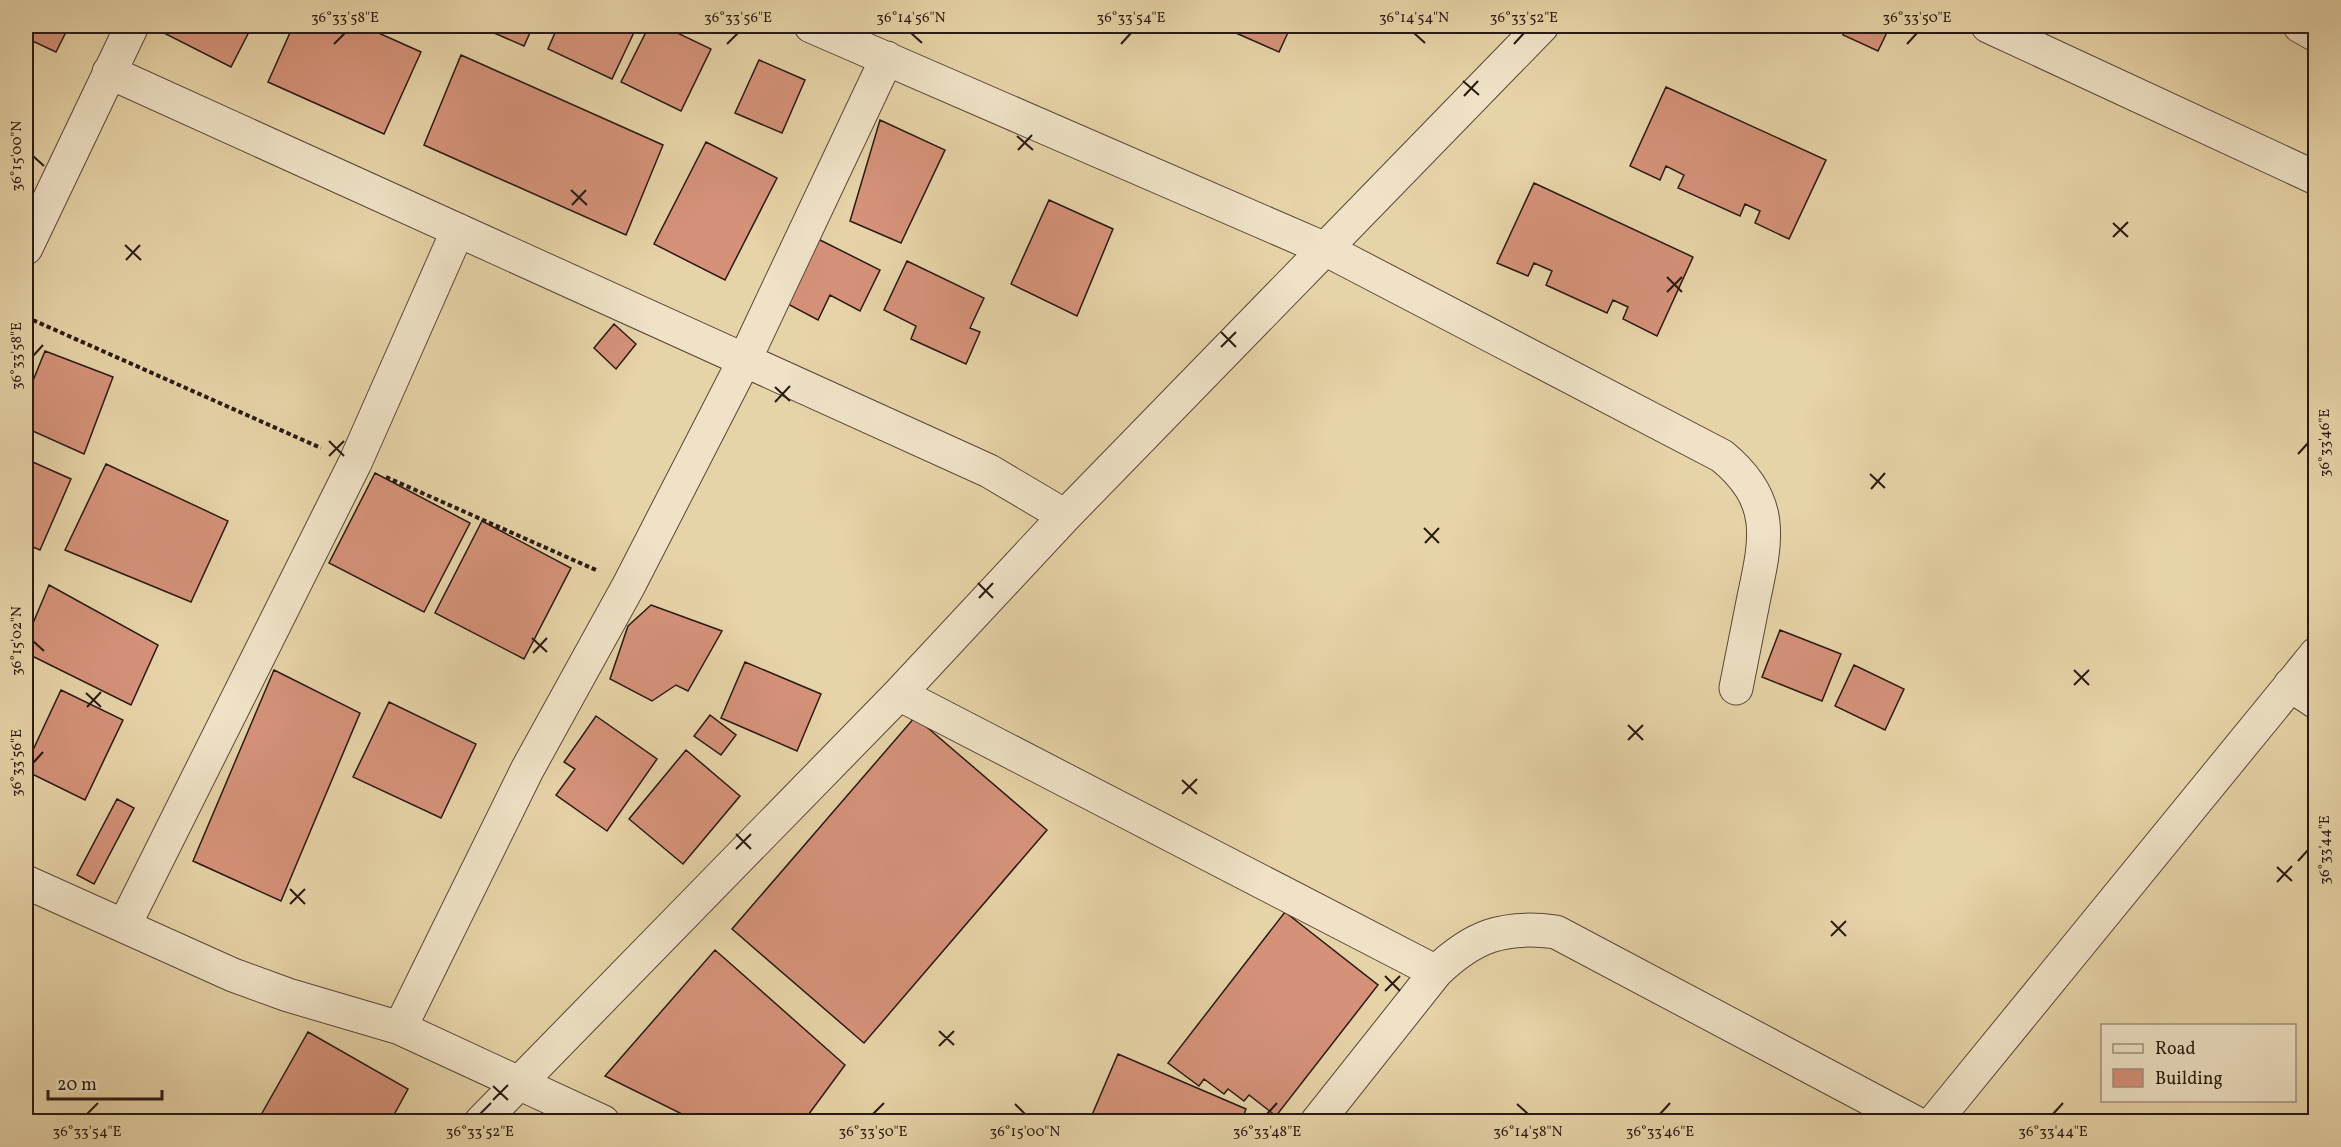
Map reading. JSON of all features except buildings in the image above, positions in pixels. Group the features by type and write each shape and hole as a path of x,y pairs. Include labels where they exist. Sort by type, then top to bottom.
{"street":[{"path":"26,249 132,26"},
{"path":"811,26 1325,249 1712,450 1736,467 1756,497 1761,512 1765,546 1736,688"},
{"path":"481,1122 899,694 1065,516 1542,26"},
{"path":"1988,26 2316,178"},
{"path":"2300,26 2316,35"},
{"path":"400,1028 526,770 629,585 745,359 887,58"},
{"path":"110,72 989,471 1065,516"},
{"path":"124,926 355,463 458,230"},
{"path":"1934,1122 2303,694 2316,654"},
{"path":"899,694 1436,972"},
{"path":"26,882 233,975 288,995 400,1028 603,1122"},
{"path":"1317,1122 1436,972 1454,955 1474,942 1496,933 1516,929 1556,932 1914,1122"}]}
